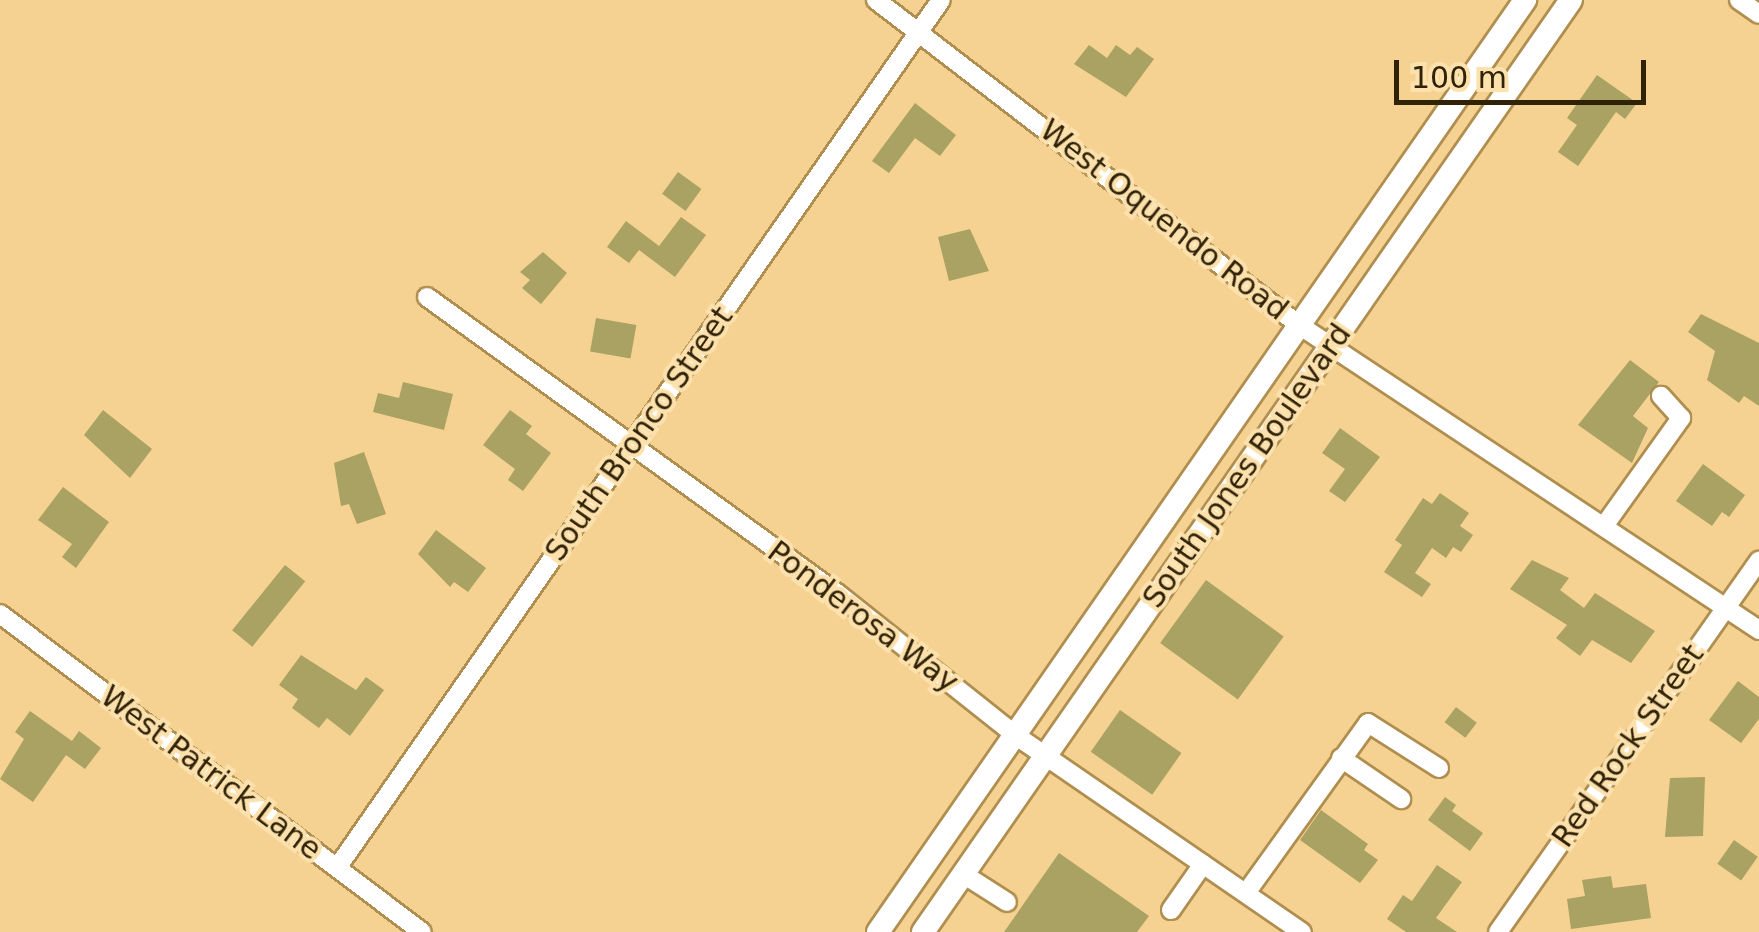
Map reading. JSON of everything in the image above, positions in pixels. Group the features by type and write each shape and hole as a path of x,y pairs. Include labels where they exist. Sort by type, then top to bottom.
{"main road":[{"name":"South Jones Boulevard","path":"878,932 1525,0"},
{"name":"South Jones Boulevard","path":"923,932 1570,0"}],"street":[{"name":"West Oquendo Road","path":"876,0 1299,325 1759,630"},
{"name":"South Bronco Street","path":"336,868 941,0"},
{"path":"1738,0 1759,14"},
{"name":"Ponderosa Way","path":"427,297 838,594 1015,734 1302,932"},
{"path":"1604,526 1681,418 1661,396"},
{"name":"Red Rock Street","path":"1498,932 1759,561"},
{"name":"West Patrick Lane","path":"0,614 422,932"},
{"path":"1246,893 1362,727 1374,722 1439,768"},
{"path":"1341,758 1401,799"},
{"path":"1171,910 1203,864"},
{"path":"963,874 1007,902"}],"building":[{"path":"1089,45 1107,58 1116,45 1130,55 1137,47 1154,59 1126,97 1074,64"},
{"path":"1597,75 1637,103 1625,119 1616,112 1578,166 1558,152 1577,125 1567,118"},
{"path":"915,103 956,135 940,156 915,138 889,173 872,161"},
{"path":"678,172 701,189 686,211 662,194"},
{"path":"681,217 706,235 675,277 639,250 629,263 607,247 626,221 659,246"},
{"path":"970,229 989,271 949,281 938,237"},
{"path":"543,252 567,273 541,304 522,288 530,280 520,272"},
{"path":"1701,314 1759,343 1759,406 1744,396 1739,403 1707,380 1715,351 1688,332"},
{"path":"596,318 636,325 630,359 590,351"},
{"path":"1630,360 1659,382 1633,416 1648,428 1632,463 1578,425"},
{"path":"403,382 453,394 444,430 373,412 378,393 399,398"},
{"path":"103,410 152,449 130,478 84,435"},
{"path":"510,410 532,426 526,434 551,453 523,491 508,480 515,469 483,445"},
{"path":"1340,428 1380,457 1345,502 1329,491 1345,469 1322,453"},
{"path":"364,452 386,514 357,524 349,504 341,506 334,463"},
{"path":"1703,464 1745,495 1729,517 1722,512 1712,526 1676,501"},
{"path":"63,487 109,522 76,568 62,557 72,544 38,520"},
{"path":"1440,493 1469,513 1460,526 1473,535 1461,552 1453,547 1446,558 1432,548 1415,573 1431,584 1422,597 1384,572 1402,545 1395,540 1423,498 1432,504"},
{"path":"436,530 486,568 468,592 454,582 450,587 418,554"},
{"path":"1532,560 1569,578 1560,590 1584,608 1595,593 1655,631 1631,663 1592,640 1580,656 1556,638 1567,625 1510,589"},
{"path":"285,565 305,581 252,647 232,630"},
{"path":"1206,580 1284,636 1238,700 1160,643"},
{"path":"301,655 356,690 366,677 384,690 350,736 327,718 319,728 292,708 298,699 279,685"},
{"path":"1738,681 1759,697 1759,719 1741,743 1709,720"},
{"path":"1456,707 1477,723 1465,738 1445,722"},
{"path":"1120,710 1181,753 1152,795 1091,752"},
{"path":"30,711 72,741 79,731 101,748 85,769 66,755 33,802 0,779 24,739 15,732"},
{"path":"1705,777 1703,836 1665,837 1670,778"},
{"path":"1445,797 1456,805 1452,811 1483,833 1470,851 1428,820"},
{"path":"1321,810 1368,844 1364,850 1378,860 1360,883 1300,840"},
{"path":"1734,840 1758,857 1741,880 1717,864"},
{"path":"1059,853 1149,916 1137,932 1004,932"},
{"path":"1437,865 1462,882 1436,918 1457,932 1406,932 1387,919 1403,895 1412,901"},
{"path":"1611,876 1613,888 1646,884 1651,918 1571,929 1567,899 1585,896 1582,880"}]}
